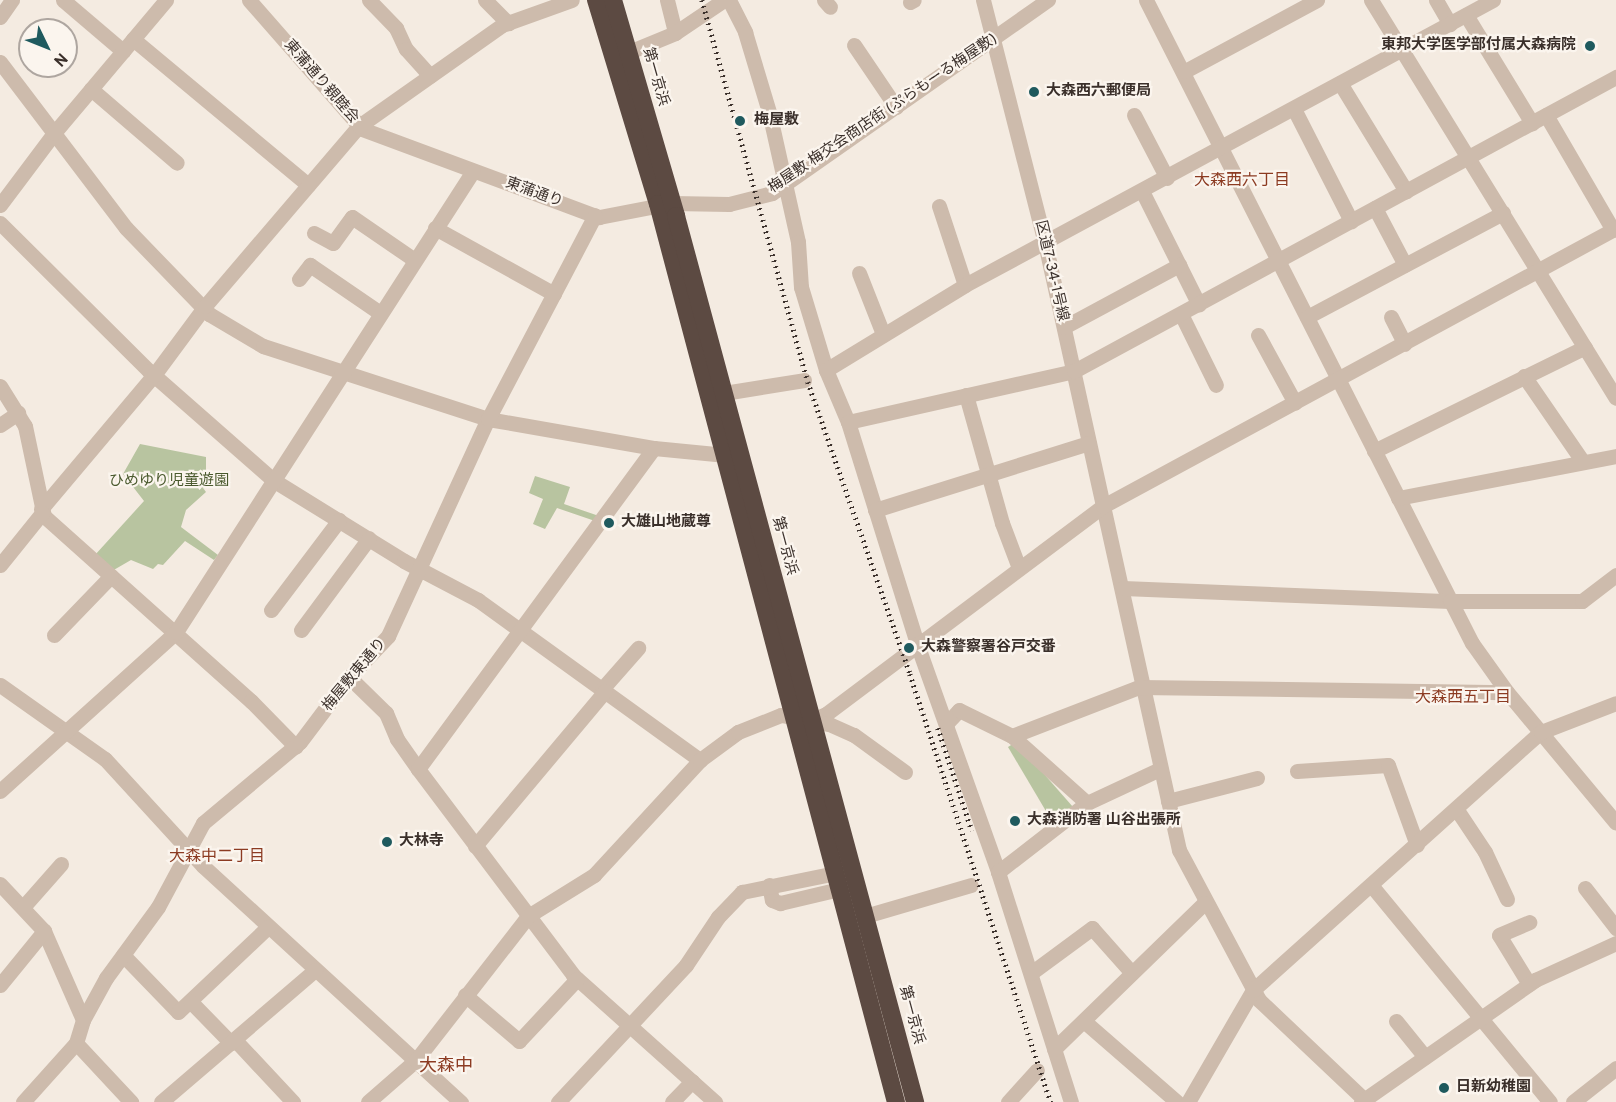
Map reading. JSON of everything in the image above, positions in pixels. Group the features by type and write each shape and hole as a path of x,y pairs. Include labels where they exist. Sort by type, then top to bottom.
{"highway":[{"name":"第一京浜","path":"596,0 665,204 724,393 915,1102"},
{"name":"第一京浜","path":"613,0 629,52 726,455 793,716 896,1102"}],"street":[{"path":"0,17 12,0"},
{"path":"63,0 123,51"},
{"path":"0,205 54,133 166,0"},
{"name":"東蒲通り親睦会","path":"249,0 359,126 473,171"},
{"path":"369,0 396,28 406,49 430,76"},
{"path":"485,0 508,23"},
{"path":"0,565 154,375 205,306 359,126 508,23 572,0"},
{"path":"667,0 675,33"},
{"path":"629,52 675,33 724,0"},
{"path":"729,0 753,56 786,184 798,242 801,287 826,370 848,422 917,644 998,872 1071,1102"},
{"name":"区道7-34-1号線","path":"983,0 995,37 1045,243 1179,850 1204,903 1253,990 1364,1101"},
{"name":"梅屋敷 梅交会商店街 (ぷらもーる梅屋敷)","path":"665,204 729,204 750,201 786,184 1048,0"},
{"path":"1185,71 1317,0"},
{"path":"1371,0 1616,398"},
{"path":"1436,0 1450,24"},
{"path":"826,370 965,285 1223,148 1493,0"},
{"path":"1153,2 1276,261 1307,317 1472,643 1507,692 1616,823"},
{"path":"1466,15 1532,123"},
{"path":"133,39 308,185"},
{"path":"854,45 896,107"},
{"path":"0,62 124,225 205,306 209,314 263,346 342,374 488,419 654,448 726,455"},
{"path":"848,422 1074,371 1616,77"},
{"path":"1340,83 1406,191"},
{"path":"91,89 177,163"},
{"path":"1294,109 1351,221"},
{"path":"1134,115 1167,178"},
{"path":"812,720 826,714 1103,506 1614,229 1546,115"},
{"path":"0,791 176,632 413,260 473,171"},
{"name":"東蒲通り","path":"473,171 595,215"},
{"path":"1142,191 1199,305"},
{"path":"595,215 665,204"},
{"path":"939,206 965,285"},
{"path":"1375,208 1405,265"},
{"path":"1307,317 1503,213"},
{"name":"梅屋敷東通り","path":"23,1102 76,1043 83,1020 123,955 158,907 186,850 208,816 296,747 350,677 388,636 417,568 488,419 595,215"},
{"path":"314,233 333,243 352,217 413,260"},
{"path":"0,223 154,375 273,480 417,568 478,600 700,760"},
{"path":"435,228 554,294"},
{"path":"299,279 310,265 380,313"},
{"path":"1064,327 1179,265"},
{"path":"859,273 883,334"},
{"path":"1181,314 1216,385"},
{"path":"1390,317 1405,344"},
{"path":"1258,335 1294,403"},
{"path":"1374,451 1585,346"},
{"path":"1524,376 1583,462"},
{"path":"724,393 804,380"},
{"path":"0,386 25,426 42,511 111,576 176,632 296,747"},
{"path":"966,395 1002,523 1019,568"},
{"path":"0,425 18,413"},
{"path":"876,510 1089,443"},
{"path":"418,769 654,448"},
{"path":"1398,498 1616,456"},
{"path":"271,610 339,520"},
{"path":"301,630 369,538"},
{"path":"1123,588 1450,601 1582,601 1616,575"},
{"path":"54,635 111,576"},
{"path":"475,846 638,648"},
{"path":"350,677 386,712 396,739 577,980 715,1102"},
{"path":"0,684 69,730 123,777 186,850 267,927 461,1102"},
{"path":"1012,736 1144,687 1507,692"},
{"path":"1188,1102 1253,990 1457,810 1541,732 1616,703"},
{"path":"946,724 959,710 1012,736 1087,803"},
{"path":"368,1102 416,1060 528,916 594,875 700,760 738,732 774,716 793,716 812,720 854,735 905,772"},
{"path":"1297,771 1389,765 1417,845"},
{"path":"998,872 1087,803 1160,769"},
{"path":"1168,801 1257,778"},
{"path":"1457,810 1485,852 1507,899"},
{"path":"24,906 61,864"},
{"path":"562,1101 628,1024 686,965 718,917 742,892 769,885 772,900 780,903 837,881"},
{"path":"0,884 24,906 44,931 83,1020"},
{"path":"865,916 971,885"},
{"path":"1371,885 1550,1102"},
{"path":"1585,888 1616,928"},
{"path":"1054,1049 1085,1023 1132,973 1204,903"},
{"path":"1529,922 1499,935 1529,984"},
{"path":"123,955 178,1012 267,927"},
{"path":"1031,974 1092,928 1132,973"},
{"path":"0,985 44,931"},
{"path":"1364,1101 1529,984 1616,943"},
{"path":"161,1102 315,970"},
{"path":"465,995 519,1041 577,980"},
{"path":"190,1001 293,1102"},
{"path":"1396,1021 1425,1057"},
{"path":"1085,1023 1178,1102"},
{"path":"76,1043 131,1102"},
{"path":"1577,1101 1616,1068"},
{"path":"1008,1102 1037,1070"},
{"path":"672,1102 692,1081"}],"green space":[{"name":"ひめゆり児童遊園","path":"140,444 206,457 206,471 213,479 203,488 206,492 186,510 181,527 218,555 214,560 185,541 163,565 158,564 153,569 131,560 112,571 95,555 144,501 123,474"},
{"path":"535,476 570,487 564,504 599,516 595,521 557,508 545,529 533,524 543,499 529,493"},
{"path":"1016,742 1073,807 1053,823 1008,747"}],"railway":[{"path":"702,0 808,382 910,674 1051,1102"},
{"path":"938,728 972,831"}],"place":[{"name":"東邦大学医学部付属大森病院","path":"1590,46"},
{"name":"大森西六郵便局","path":"1034,92"},
{"name":"梅屋敷","path":"740,121"},
{"name":"大雄山地蔵尊","path":"609,523"},
{"name":"大森警察署谷戸交番","path":"909,648"},
{"name":"大森消防署 山谷出張所","path":"1015,821"},
{"name":"大林寺","path":"387,842"},
{"name":"日新幼稚園","path":"1444,1088"}],"district":[{"name":"大森西六丁目","path":"1242,181"},
{"name":"大森西五丁目","path":"1463,698"},
{"name":"大森中二丁目","path":"217,857"},
{"name":"大森中","path":"446,1067"}]}
